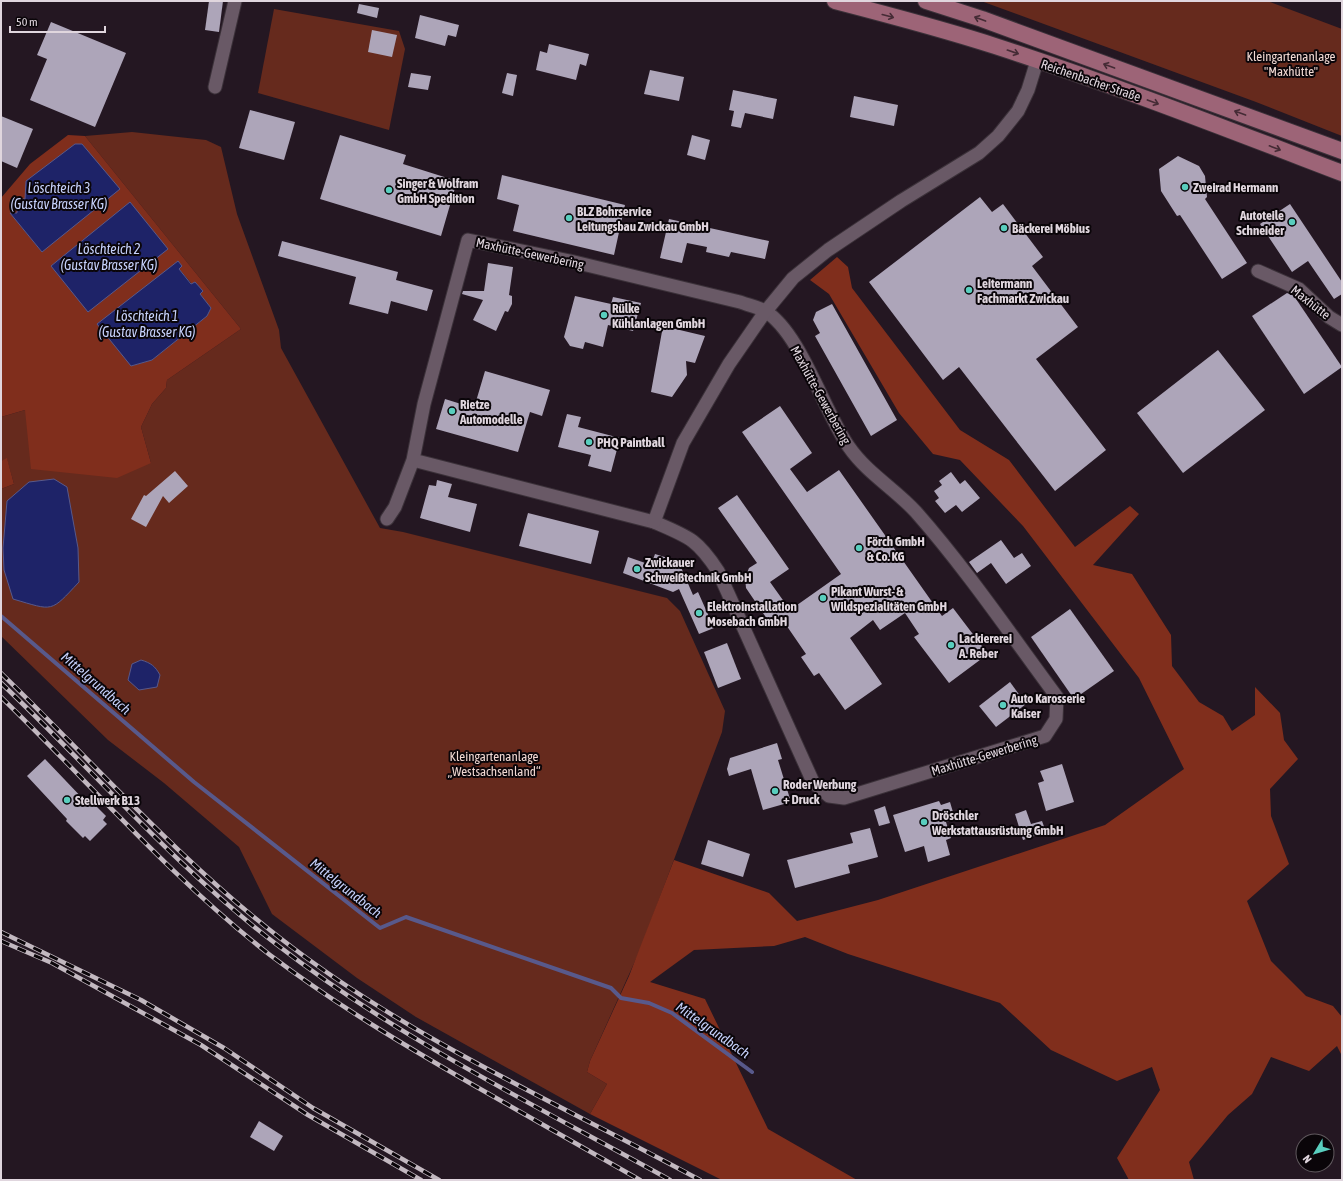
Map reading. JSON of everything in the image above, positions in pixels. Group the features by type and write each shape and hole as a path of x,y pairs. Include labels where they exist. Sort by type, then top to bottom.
{"main road":[{"name":"Reichenbacher Straße","path":"835,1 952,33 1037,61 1190,115 1342,173"},
{"name":"Reichenbacher Straße","path":"926,1 1342,151"},
{"path":"1037,61 1043,42"}],"street":[{"path":"215,87 234,1"},
{"path":"654,522 683,443 728,364 765,312 794,278 828,250 901,201 979,153 998,136 1018,111 1028,90 1037,61"},
{"name":"Maxhütte-Gewerbering","path":"387,519 395,507 413,460 424,404 468,240 570,261 740,302 765,312 782,327 804,361 849,447 878,479 914,511 949,554 1057,697 1056,719 1046,736 844,798 829,796 814,782 718,571 700,546 689,537 654,522 413,460"},
{"name":"Maxhütte","path":"1258,271 1298,289 1329,317 1342,325"}],"green space":[{"name":"Kleingartenanlage \"Maxhütte\"","path":"981,1 1267,1 1342,29 1342,136 1256,102"},
{"path":"274,9 399,31 405,49 389,130 258,93"},
{"name":"Kleingartenanlage „Westsachsenland“","path":"132,132 206,140 221,147 237,214 279,330 281,348 380,528 403,532 667,598 680,611 725,711 722,732 640,950 590,1061 587,1072 607,1084 590,1114 416,1017 357,978 272,914 239,847 164,783 108,740 1,636 1,489 14,484 7,459 1,461 1,417 25,410 151,463 141,427 152,404 166,388 167,380 241,329 85,136","holes":["7,501 74,527 78,548 4,570 3,548"]}],"shaded area":[{"path":"68,135 85,136 241,329 167,380 166,388 152,404 141,427 151,463 117,478 31,469 25,410 1,417 1,198 30,164","holes":["25,200 42,252 10,213 17,213","178,261 182,266 179,269 192,284 195,282 203,291 200,294 211,308 207,316 152,360 131,366"]},
{"path":"837,257 848,267 852,288 960,430 1009,460 1075,547 1130,506 1139,514 1093,565 1132,574 1171,635 1172,666 1199,702 1223,716 1232,731 1255,715 1255,687 1280,713 1284,740 1298,759 1270,789 1271,816 1289,864 1247,901 1271,961 1306,996 1333,1006 1342,1017 1342,1056 1337,1046 1309,1071 1271,1057 1252,1094 1228,1115 1189,1162 1194,1180 1129,1180 1117,1158 1160,1090 1152,1067 1117,1081 1051,1050 1000,1003 848,954 805,937 774,946 694,950 650,982 705,999 768,1129 857,1180 722,1180 590,1114 607,1084 587,1072 590,1061 629,976 674,860 769,893 797,921 878,900 1105,825 1184,769 1139,678 1023,526 960,460 933,454 899,413 829,294 810,280"},
{"path":"7,458 14,484 1,489 1,461"}],"water":[{"name":"Löschteich 3 (Gustav Brasser KG)","path":"75,144 82,144 120,189 42,252 10,213 17,213 18,199 25,199 26,181"},
{"name":"Löschteich 2 (Gustav Brasser KG)","path":"130,202 168,249 88,312 51,266"},
{"name":"Löschteich 1 (Gustav Brasser KG)","path":"178,261 182,266 179,269 191,284 195,282 203,291 200,294 211,308 207,316 152,360 131,366 97,324"},
{"path":"54,479 67,487 78,548 79,582 56,604 50,607 44,607 13,599 4,570 3,548 7,501 29,482"},
{"path":"141,660 152,665 160,675 157,687 139,690 128,680 132,664"}],"building":[{"path":"209,1 223,1 219,32 205,30"},
{"path":"359,4 379,8 377,18 357,13"},
{"path":"420,15 459,25 456,37 448,35 445,46 415,38"},
{"path":"51,22 126,53 95,127 30,100 47,59 37,55"},
{"path":"372,30 397,35 392,57 368,52"},
{"path":"549,44 589,54 586,66 580,64 576,80 536,70 540,51 547,53"},
{"path":"650,70 684,77 679,101 644,94"},
{"path":"411,73 431,76 428,90 408,87"},
{"path":"507,73 517,75 513,96 502,93"},
{"path":"733,90 777,99 773,119 745,113 741,128 731,126 734,111 729,110"},
{"path":"854,96 898,105 894,126 850,117"},
{"path":"250,110 295,122 284,160 239,148"},
{"path":"1,116 33,129 17,168 1,161"},
{"name":"Singer & Wolfram GmbH Spedition","path":"340,135 406,155 403,164 457,181 441,236 320,199"},
{"path":"692,135 710,140 705,160 687,155"},
{"path":"1178,156 1199,166 1205,176 1207,197 1205,199 1247,263 1222,279 1180,215 1177,216 1161,191 1159,169"},
{"name":"BLZ Bohrservice Leitungsbau Zwickau GmbH","path":"502,175 625,205 614,255 513,231 519,205 497,199"},
{"path":"980,197 992,212 1003,204 1043,257 1032,266 1078,327 1036,359 1106,450 1055,491 959,367 943,380 869,282"},
{"path":"1290,204 1342,282 1342,294 1334,299 1308,261 1292,272 1260,224"},
{"path":"669,219 769,241 765,259 731,252 729,257 706,252 707,247 687,243 682,263 660,258"},
{"path":"282,241 398,272 396,280 433,290 427,311 391,301 388,314 349,304 356,277 278,256"},
{"path":"488,263 513,267 509,295 512,296 512,304 508,312 505,311 496,331 473,320 483,300 462,294 463,291 484,291"},
{"path":"1287,293 1294,296 1342,367 1304,394 1252,316"},
{"name":"Rülke Kühlanlagen GmbH","path":"575,296 611,304 613,297 641,303 633,331 608,325 603,347 585,342 583,349 570,346 564,337"},
{"path":"832,304 897,420 871,436 815,336 820,333 813,320 816,312"},
{"path":"663,326 705,336 695,363 686,361 687,375 672,397 651,392"},
{"path":"1218,350 1265,410 1183,473 1137,413"},
{"path":"485,371 550,390 542,416 530,412 518,452 436,429 445,399 474,408"},
{"path":"780,406 812,453 790,469 807,492 839,470 942,616 953,608 988,654 949,683 914,637 919,634 905,613 880,630 873,620 850,638 882,684 845,710 819,673 814,676 801,657 806,654 782,619 771,621 767,619 746,588 745,578 749,568 757,563 718,508 737,495 789,569 770,582 790,610 841,574 742,432"},
{"name":"PHQ Paintball","path":"567,414 581,417 578,427 620,438 611,472 588,466 591,455 558,447"},
{"path":"175,471 188,486 169,503 163,496 146,527 131,519 144,495 146,496"},
{"name":"Förch GmbH & Co. KG","path":"951,472 960,484 965,480 980,498 962,512 956,505 945,513 935,501 939,498 934,491 942,485 939,481"},
{"path":"437,480 452,484 448,497 477,504 470,532 420,518 429,485 436,486"},
{"path":"528,513 599,531 591,564 519,546"},
{"path":"1001,540 1014,558 1022,553 1031,566 1006,584 991,563 977,573 969,562"},
{"path":"655,554 674,560 680,565 693,595 698,592 714,628 699,634 679,589 673,592 623,573 628,557 651,565"},
{"path":"1070,609 1114,671 1074,699 1031,637"},
{"path":"727,643 741,679 718,688 704,652"},
{"name":"Auto Karosserie Kaiser","path":"1010,682 1026,704 996,727 979,706"},
{"path":"777,743 782,759 778,760 791,802 763,810 751,769 729,776 727,769 730,758"},
{"name":"Stellwerk B13","path":"45,759 86,802 89,799 106,816 103,820 107,824 90,841 85,836 83,838 66,821 67,819 27,776"},
{"path":"1062,764 1074,802 1046,811 1038,783 1044,781 1040,771"},
{"path":"939,801 941,805 950,802 955,819 946,822 951,838 946,840 950,855 928,862 924,846 905,852 893,815"},
{"path":"885,806 890,823 879,826 874,810"},
{"path":"1026,810 1031,824 1042,821 1046,832 1023,840 1015,814"},
{"path":"870,828 878,857 848,865 850,873 795,888 787,860 853,843 850,833"},
{"path":"708,840 750,854 743,877 701,864"},
{"path":"259,1121 283,1136 274,1151 250,1137"}],"waterway":[{"name":"Mittelgrundbach","path":"1,616 194,782 380,928 406,917 611,988 621,998 649,1003 672,1013 752,1072"}],"railway":[{"path":"1,673 206,876 242,908 329,974 380,1007 485,1068 700,1180"},
{"path":"1,683 169,851 203,883 276,944 322,978 370,1010 468,1070 670,1180"},
{"path":"1,697 165,862 199,894 270,955 319,990 396,1039 640,1180"},
{"path":"1,932 141,1000 224,1048 313,1108 439,1180"},
{"path":"1,941 52,963 201,1045 308,1115 421,1180"}],"place":[{"name":"Zweirad Hermann","path":"1185,187"},
{"name":"Singer & Wolfram GmbH Spedition","path":"389,190"},
{"name":"BLZ Bohrservice Leitungsbau Zwickau GmbH","path":"569,218"},
{"name":"Autoteile Schneider","path":"1292,222"},
{"name":"Bäckerei Möbius","path":"1004,228"},
{"name":"Leitermann Fachmarkt Zwickau","path":"969,290"},
{"name":"Rülke Kühlanlagen GmbH","path":"604,315"},
{"name":"Rietze Automodelle","path":"452,411"},
{"name":"PHQ Paintball","path":"589,442"},
{"name":"Förch GmbH & Co. KG","path":"859,548"},
{"name":"Zwickauer Schweißtechnik GmbH","path":"637,569"},
{"name":"Pikant Wurst- & Wildspezialitäten GmbH","path":"823,598"},
{"name":"Elektroinstallation Mosebach GmbH","path":"699,613"},
{"name":"Lackiererei A. Reber","path":"951,645"},
{"name":"Auto Karosserie Kaiser","path":"1003,705"},
{"name":"Roder Werbung + Druck","path":"775,791"},
{"name":"Stellwerk B13","path":"67,800"},
{"name":"Dröschler Werkstattausrüstung GmbH","path":"924,822"}]}
